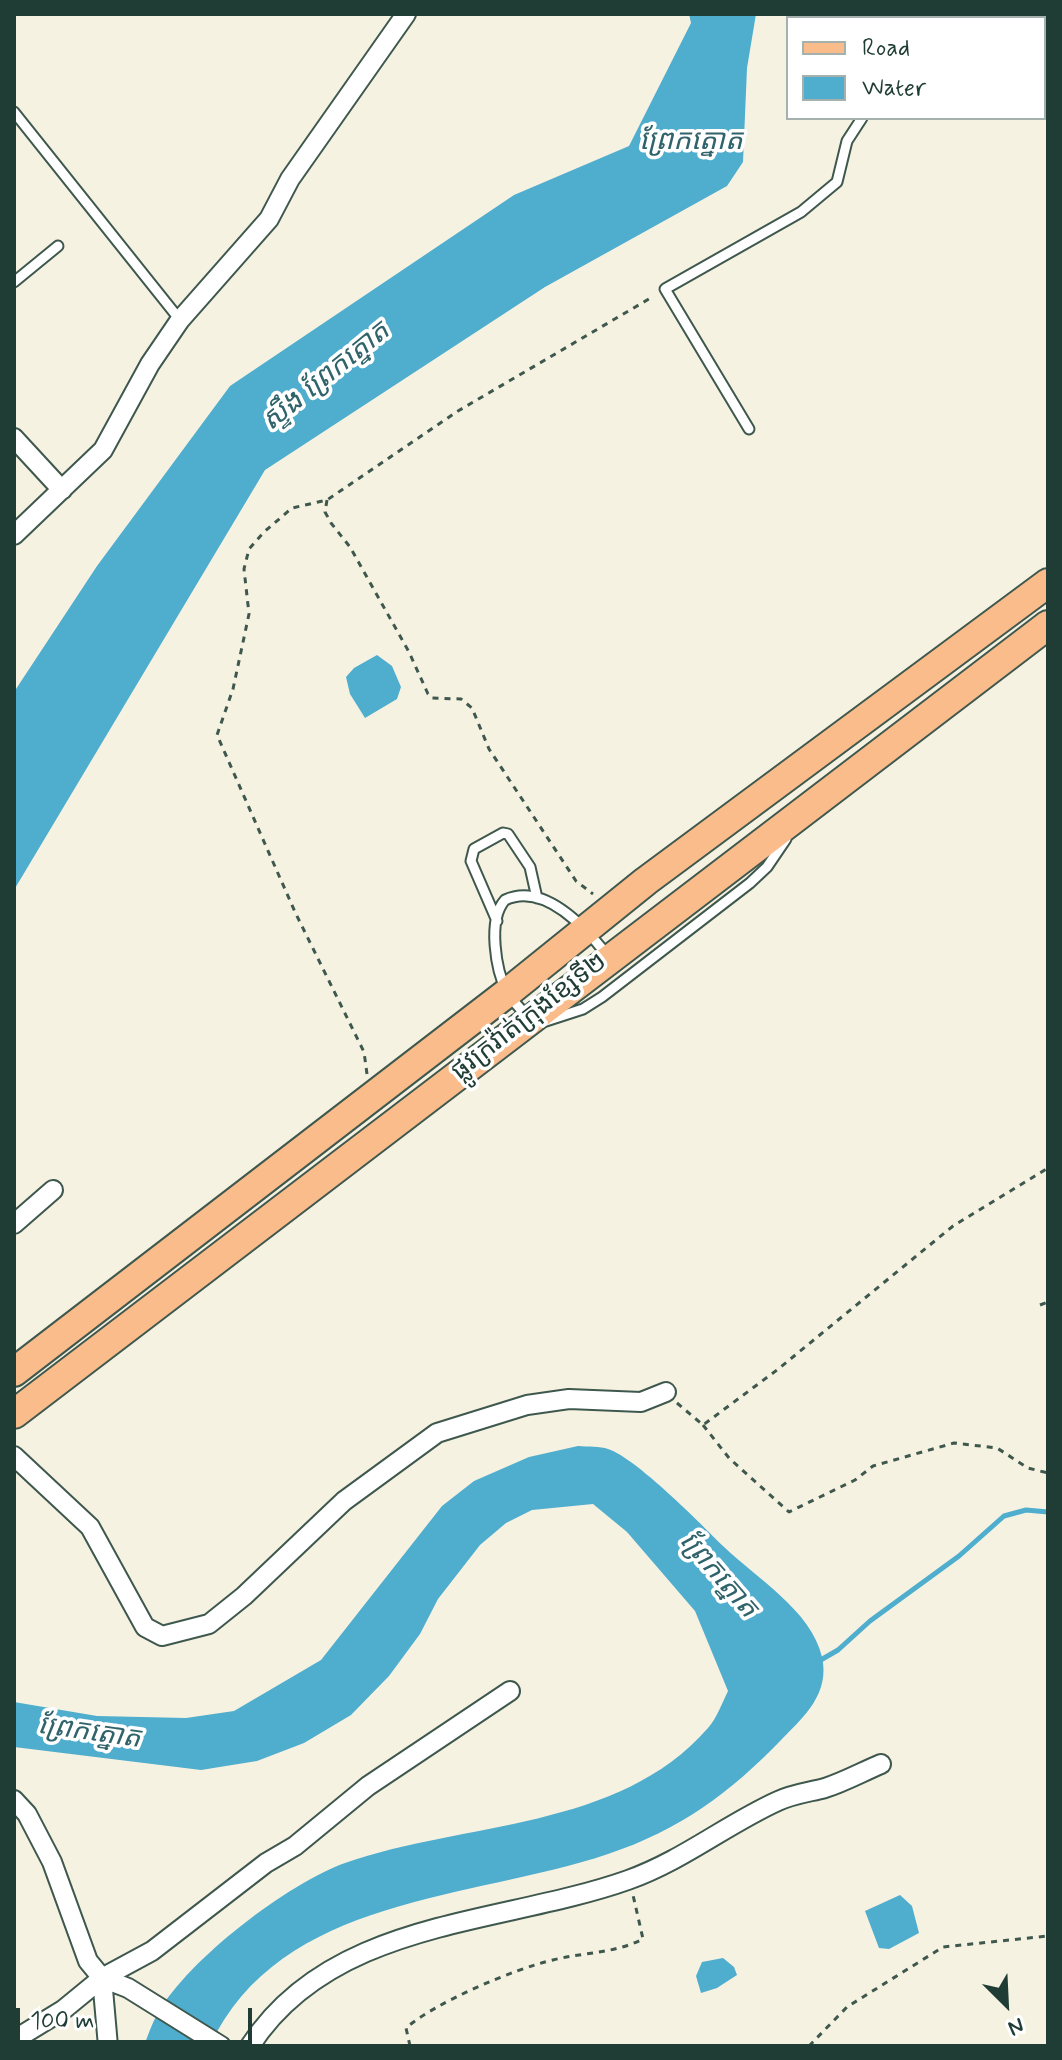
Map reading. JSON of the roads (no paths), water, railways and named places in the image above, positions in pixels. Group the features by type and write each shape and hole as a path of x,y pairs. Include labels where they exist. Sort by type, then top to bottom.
{"main road":[{"name":"ផ្លូវក្រវ៉ាត់ក្រុងខ្សែទី២","path":"14,1372 507,993 646,881 1048,583"},
{"name":"ផ្លូវក្រវ៉ាត់ក្រុងខ្សែទី២","path":"14,1414 1048,625"},
{"path":"646,881 670,911"},
{"path":"230,1206 250,1232"}],"street":[{"path":"14,535 103,450 116,433 150,364 180,320 269,219 290,179 406,14"},
{"path":"14,438 62,490"},
{"path":"14,1224 53,1190"},
{"path":"14,1456 90,1527 145,1627 162,1636 209,1624 344,1501 437,1433 527,1405 569,1399 641,1402 666,1392"},
{"path":"14,2040 63,2010 102,1978 152,1951 266,1863 295,1846 368,1786 510,1691"},
{"path":"250,2046 282,2005 317,1979 369,1950 408,1934 542,1904 629,1880 781,1800 824,1788 881,1764"},
{"path":"14,1800 27,1814 52,1862 88,1961 102,1978 128,1988 221,2046"},
{"path":"102,1978 108,2046"}],"lane":[{"path":"14,112 180,320"},
{"path":"749,429 665,289 801,212 837,182 847,141 861,120"},
{"path":"14,282 58,246"},
{"path":"609,957 586,929 537,898 523,895 505,900 497,921 496,952 507,993 521,1026 583,1009 750,883 767,867 809,806"},
{"path":"497,921 471,861 474,849 503,833 508,834 530,867 537,898"}],"water":[{"name":"ព្រែកត្នោត","path":"689,14 756,14 747,68 743,162 727,186 545,287 265,470 14,890 14,692 97,566 230,386 514,195 629,146 691,23"},
{"path":"377,655 392,666 401,687 397,699 365,718 350,694 346,677 354,668"},
{"name":"ព្រែកត្នោត","path":"578,1446 608,1449 635,1465 795,1610 807,1624 822,1657 822,1682 814,1703 763,1758 723,1793 658,1834 608,1854 441,1895 331,1931 283,1959 242,1996 210,2046 144,2046 158,2013 192,1970 241,1926 296,1888 345,1863 391,1849 538,1818 585,1805 630,1787 671,1762 708,1728 728,1691 695,1611 627,1532 593,1504 532,1510 506,1523 480,1545 438,1599 420,1634 389,1676 351,1715 304,1743 257,1761 201,1770 14,1747 14,1702 97,1716 186,1718 234,1711 321,1660 442,1506 474,1481 529,1457"},
{"path":"900,1895 912,1906 919,1933 889,1949 879,1948 865,1911"},
{"path":"723,1958 734,1967 737,1975 717,1988 701,1993 696,1976 702,1962"}],"waterway":[{"path":"819,1661 838,1650 870,1621 959,1556 1004,1516 1026,1510 1048,1512"}],"water label":[{"name":"ស្ទឹង ព្រែកត្នោត","path":"327,378"}]}
